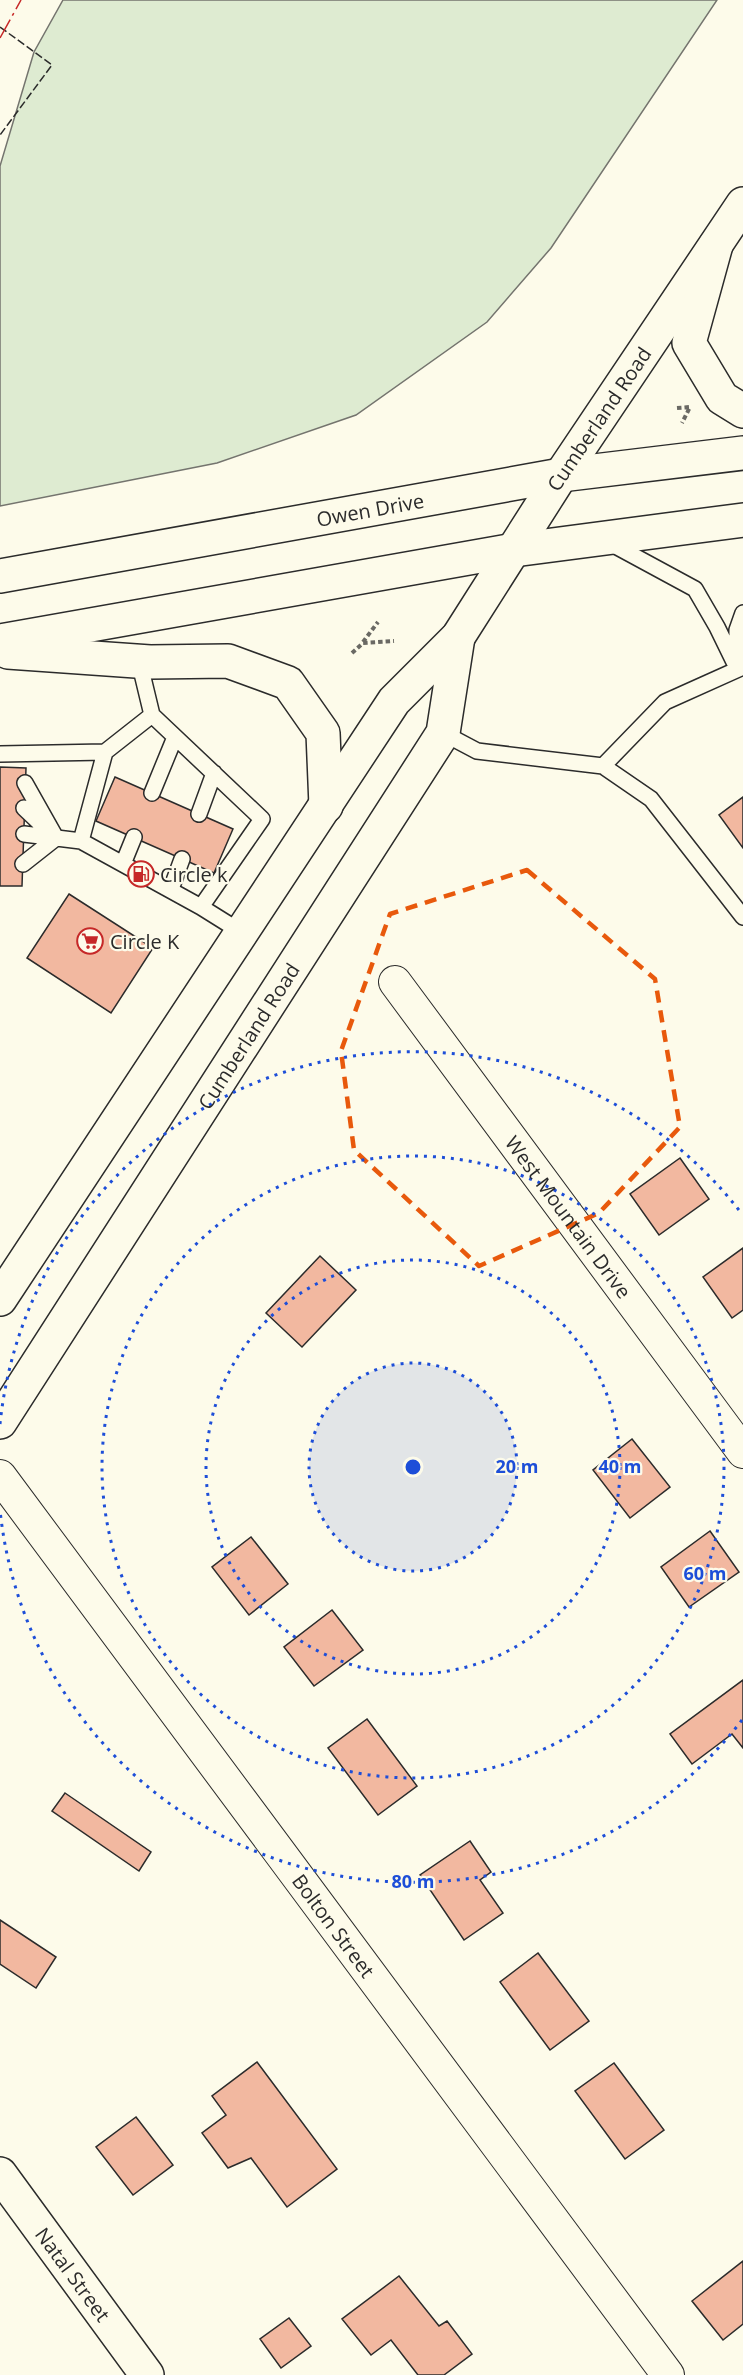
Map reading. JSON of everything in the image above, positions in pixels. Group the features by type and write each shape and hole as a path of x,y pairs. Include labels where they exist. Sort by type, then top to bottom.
{"main road":[{"name":"Cumberland Road","path":"0,1299 394,701 458,637 561,475 743,204"},
{"path":"716,244 689,343 722,398 743,411"},
{"name":"Owen Drive","path":"0,576 561,475 743,453"},
{"path":"0,641 514,550 743,520"},
{"name":"Cumberland Road","path":"0,1422 443,733 458,637"},
{"path":"0,651 140,661 228,661 288,683 323,732 326,806"},
{"name":"Natal Street","path":"0,2174 147,2375"}],"street":[{"name":"West Mountain Drive","path":"394,982 743,1452"},
{"name":"Bolton Street","path":"0,1476 668,2375"}],"lane":[{"path":"599,538 694,589 740,668"},
{"path":"740,668 737,630 743,613"},
{"path":"140,661 152,715 262,819 201,907"},
{"path":"603,766 664,702 740,668"},
{"path":"81,841 105,752 152,715"},
{"path":"443,733 477,751 603,766 651,799 743,917"},
{"path":"152,793 175,737"},
{"path":"0,754 105,752"},
{"path":"199,814 214,773"},
{"path":"26,783 56,838"},
{"path":"24,808 56,838"},
{"path":"24,834 81,841 171,889 241,932"},
{"path":"123,864 134,837"},
{"path":"23,864 56,838"},
{"path":"171,889 182,859"}],"path":[{"path":"677,408 690,407 682,423"},
{"path":"352,653 363,643 378,622"},
{"path":"363,643 394,641"}],"highlighted area":[{"path":"527,870 655,979 680,1127 599,1213 479,1266 354,1150 341,1051 390,914"}],"green space":[{"path":"63,0 717,0 551,248 487,322 356,415 217,463 0,506 0,166 34,52"}],"building":[{"path":"0,767 26,768 22,886 0,886"},
{"path":"115,777 233,829 214,873 96,821"},
{"path":"743,797 743,848 719,815"},
{"path":"69,894 153,948 111,1013 27,958"},
{"path":"680,1158 709,1199 659,1235 630,1194"},
{"path":"743,1248 743,1310 732,1318 703,1277"},
{"path":"320,1256 356,1290 302,1347 266,1313"},
{"path":"632,1439 670,1487 630,1518 593,1470"},
{"path":"710,1531 739,1572 689,1607 661,1567"},
{"path":"251,1537 288,1584 249,1615 212,1567"},
{"path":"332,1610 363,1650 314,1686 284,1647"},
{"path":"743,1680 743,1748 732,1734 692,1764 670,1734"},
{"path":"367,1719 417,1786 378,1815 328,1748"},
{"path":"65,1793 151,1852 139,1871 52,1811"},
{"path":"470,1841 491,1872 480,1880 503,1913 464,1940 420,1875"},
{"path":"0,1920 56,1957 36,1988 0,1964"},
{"path":"538,1953 589,2021 550,2050 500,1982"},
{"path":"257,2062 337,2169 287,2207 251,2158 228,2168 202,2133 226,2115 212,2096"},
{"path":"614,2063 664,2130 625,2159 575,2091"},
{"path":"136,2117 173,2165 133,2195 96,2147"},
{"path":"743,2261 743,2324 723,2340 692,2301"},
{"path":"399,2276 439,2326 447,2321 472,2354 444,2375 418,2375 391,2340 371,2355 342,2319"},
{"path":"289,2318 311,2346 281,2368 260,2339"}],"fence":[{"path":"0,27 52,65 0,135"}],"power":[{"path":"0,38 21,0"}],"place":[{"name":"Circle k","path":"141,874"},
{"name":"Circle K","path":"90,941"}]}
